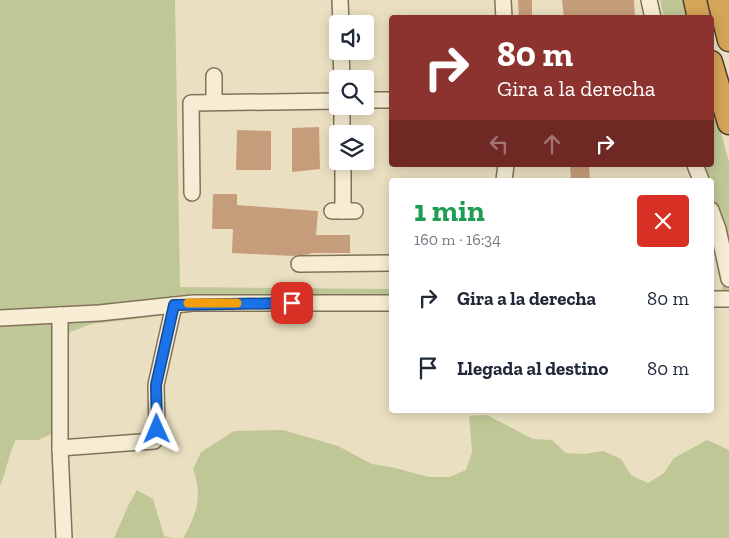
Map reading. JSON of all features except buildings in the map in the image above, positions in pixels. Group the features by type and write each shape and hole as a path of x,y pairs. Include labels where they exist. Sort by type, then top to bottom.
{"highway":[{"path":"695,0 699,15"},
{"path":"719,0 729,40"},
{"path":"714,72 729,123"}],"street":[{"path":"340,0 341,15"},
{"path":"503,0 504,15"},
{"path":"649,0 652,15"},
{"path":"214,76 214,102"},
{"path":"192,193 191,103 329,100"},
{"path":"374,100 389,100"},
{"path":"343,170 343,211"},
{"path":"714,214 724,227 729,279"},
{"path":"299,264 389,263"},
{"path":"714,298 729,299"},
{"path":"0,318 60,315 193,303 389,303"},
{"path":"60,448 154,441 157,429 156,385 174,305"},
{"path":"60,315 60,448 64,538"}],"green space":[{"path":"0,0 175,0 180,287 389,289 389,307 197,309 92,324 70,332 60,363 68,405 65,428 38,440 16,440 0,486"},
{"path":"660,0 685,0 689,15 664,15"},
{"path":"714,107 729,162 729,294 714,298 714,291 721,291 726,278 714,226 714,178 704,178 701,167 714,167"},
{"path":"487,415 533,439 552,440 566,453 585,454 603,451 621,459 631,475 648,483 664,473 674,458 707,440 729,450 729,538 183,538 192,521 197,505 198,488 193,469 201,452 234,431 283,430 338,446 372,464 429,477 449,477 466,470 472,452 469,416"},
{"path":"137,490 153,499 164,536 174,538 114,538"}],"slow traffic":[{"path":"188,303 237,303"}],"route":[{"path":"157,429 156,385 174,305 193,303 292,303"}]}
